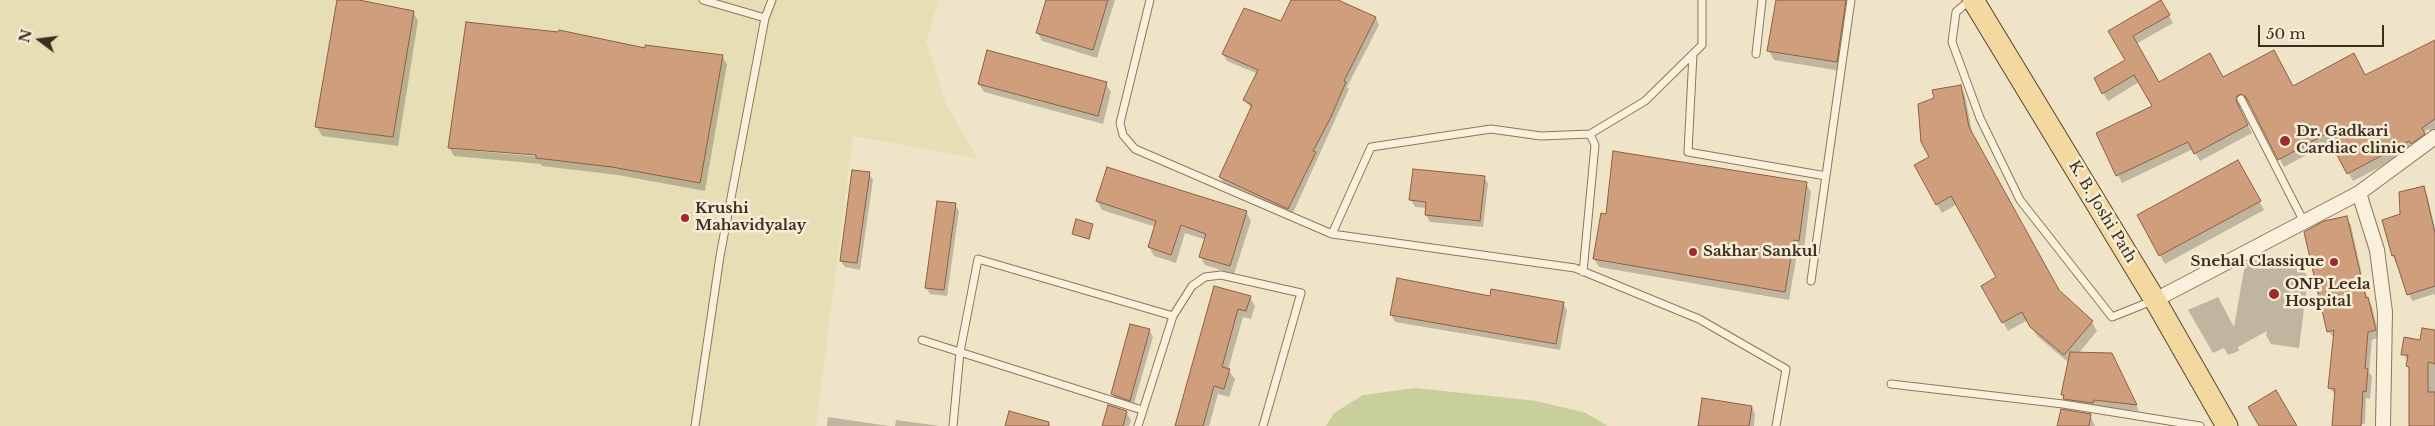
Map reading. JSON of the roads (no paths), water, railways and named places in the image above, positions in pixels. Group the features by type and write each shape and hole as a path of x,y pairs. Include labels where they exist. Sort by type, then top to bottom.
{"main road":[{"name":"K. B. Joshi Path","path":"1972,0 2155,300 2227,426"}],"street":[{"path":"2155,300 2359,193 2435,136"},
{"path":"2359,193 2377,250 2385,312 2383,426"}],"lane":[{"path":"703,0 765,18"},
{"path":"695,426 720,256 765,18 772,0"},
{"path":"1150,0 1120,123 1123,135 1135,149 1332,234 1575,268 1699,318 1786,369 1776,426"},
{"path":"1332,234 1371,147 1491,129 1541,136 1590,134 1645,101 1702,45 1702,0"},
{"path":"1756,54 1762,0"},
{"path":"1811,281 1851,0"},
{"path":"1972,0 1956,12 1952,42 1980,118 2020,200 2112,317 2155,300"},
{"path":"1693,54 1688,152 1826,176"},
{"path":"2241,99 2304,222"},
{"path":"1583,272 1595,145 1590,134"},
{"path":"953,426 960,352 978,259 1173,316"},
{"path":"1138,426 1173,316 1192,286 1205,278 1221,275 1301,293 1263,426"},
{"path":"922,340 1142,410"},
{"path":"1891,384 2044,402 2200,426"}],"place":[{"name":"Dr. Gadkari Cardiac clinic","path":"2285,141"},
{"name":"Krushi Mahavidyalay","path":"685,218"},
{"name":"Sakhar Sankul","path":"1693,252"},
{"name":"Snehal Classique","path":"2334,262"},
{"name":"ONP Leela Hospital","path":"2274,294"}]}
